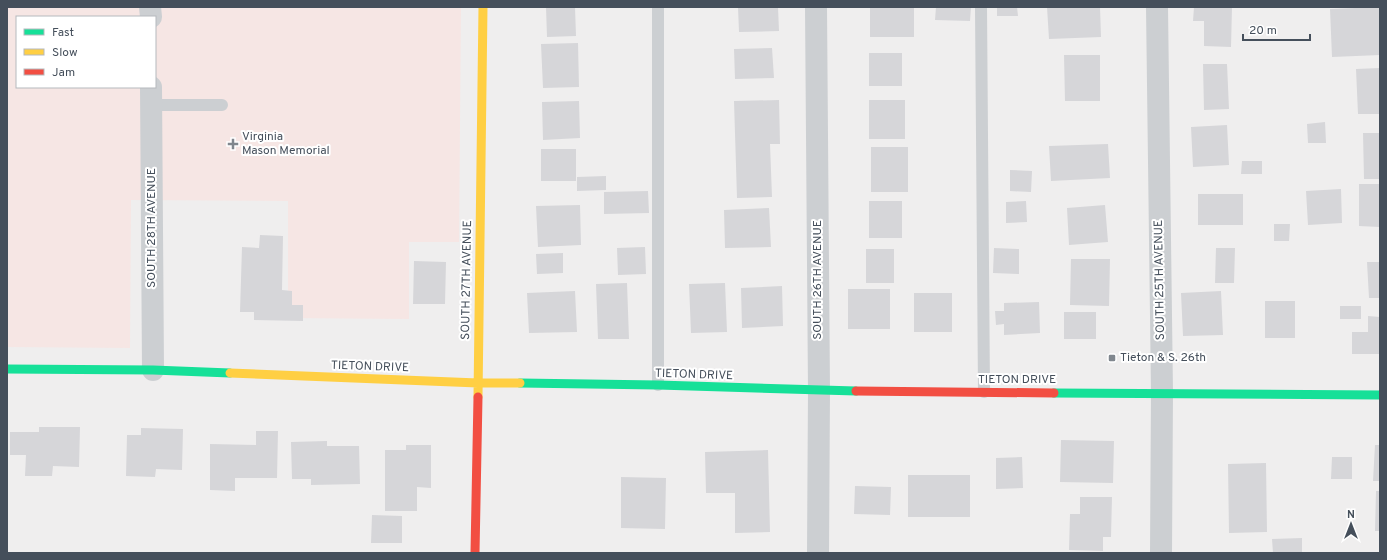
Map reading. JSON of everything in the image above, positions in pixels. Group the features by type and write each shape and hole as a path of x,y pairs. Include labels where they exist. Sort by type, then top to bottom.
{"main road":[{"name":"SOUTH 27TH AVENUE","path":"475,553 483,7"},
{"name":"TIETON DRIVE","path":"7,369 153,370 478,383 658,385 819,391 1380,395"}],"street":[{"name":"SOUTH 26TH AVENUE","path":"816,7 819,391 818,553"},
{"name":"SOUTH 25TH AVENUE","path":"1157,7 1162,393 1161,553"},
{"name":"SOUTH 28TH AVENUE","path":"151,96 153,370"}],"lane":[{"path":"658,7 658,385"},
{"path":"981,7 984,392"},
{"path":"151,96 222,105"}],"shaded area":[{"name":"Virginia Mason Memorial","path":"7,7 461,7 459,242 409,242 409,319 288,318 288,201 131,200 130,348 7,347"}],"building":[{"path":"546,7 575,7 576,36 547,37"},
{"path":"738,7 778,7 779,31 739,32"},
{"path":"870,7 914,7 914,37 870,37"},
{"path":"936,7 971,7 970,21 935,20"},
{"path":"997,7 1017,7 1018,16 997,16"},
{"path":"1047,7 1100,7 1101,37 1049,39"},
{"path":"1194,7 1232,7 1231,47 1204,46 1204,21 1193,21"},
{"path":"1380,7 1380,55 1332,57 1330,9"},
{"path":"578,43 579,87 543,88 541,44"},
{"path":"772,48 774,78 735,79 734,49"},
{"path":"869,53 902,53 902,86 869,86"},
{"path":"1064,55 1100,55 1100,101 1065,101"},
{"path":"1203,64 1227,64 1229,109 1204,110"},
{"path":"1380,68 1380,114 1358,114 1356,69"},
{"path":"779,100 780,144 770,144 772,197 737,198 734,101"},
{"path":"869,100 905,100 905,139 869,139"},
{"path":"579,101 580,138 543,140 542,102"},
{"path":"1325,122 1326,143 1308,143 1307,124"},
{"path":"1227,125 1229,165 1193,167 1191,127"},
{"path":"1363,133 1380,133 1380,179 1364,179"},
{"path":"1108,144 1110,178 1051,181 1049,146"},
{"path":"871,147 908,147 908,192 871,192"},
{"path":"541,149 576,149 576,181 541,181"},
{"path":"1242,161 1262,161 1262,174 1241,174"},
{"path":"1010,170 1032,171 1031,192 1010,191"},
{"path":"606,176 606,190 577,191 577,177"},
{"path":"1359,184 1380,184 1380,227 1359,226"},
{"path":"1341,189 1342,223 1308,225 1306,191"},
{"path":"648,191 649,213 604,214 604,192"},
{"path":"1198,194 1243,194 1243,225 1198,225"},
{"path":"869,201 902,201 902,238 869,238"},
{"path":"1026,201 1027,222 1006,223 1006,202"},
{"path":"580,205 581,245 538,247 536,206"},
{"path":"1105,205 1108,242 1069,245 1067,208"},
{"path":"769,208 771,247 725,248 724,210"},
{"path":"1274,224 1290,224 1289,241 1274,241"},
{"path":"260,235 283,236 282,290 292,291 292,305 303,305 303,321 254,320 254,312 240,312 242,247 259,248"},
{"path":"645,247 646,274 618,275 617,248"},
{"path":"994,248 1019,249 1019,274 993,273"},
{"path":"1216,248 1235,248 1234,283 1215,283"},
{"path":"866,249 894,249 894,283 866,283"},
{"path":"563,253 563,273 537,274 536,254"},
{"path":"1071,259 1110,259 1109,306 1070,305"},
{"path":"414,261 446,262 445,304 413,304"},
{"path":"1367,262 1380,262 1380,298 1369,298"},
{"path":"627,283 629,339 598,339 596,284"},
{"path":"725,283 727,332 691,333 689,284"},
{"path":"782,286 783,326 742,328 741,288"},
{"path":"848,289 890,289 890,329 848,329"},
{"path":"575,291 577,332 529,333 527,293"},
{"path":"1221,291 1223,335 1183,336 1181,293"},
{"path":"914,293 952,293 952,332 914,332"},
{"path":"1265,301 1295,301 1295,338 1265,338"},
{"path":"1039,302 1040,333 1004,335 1004,324 996,325 995,311 1004,311 1004,303"},
{"path":"1340,306 1361,306 1361,319 1340,319"},
{"path":"1064,312 1096,312 1096,339 1064,339"},
{"path":"1368,316 1380,317 1380,354 1352,354 1352,332 1368,332"},
{"path":"39,427 80,427 79,467 53,466 52,476 25,476 26,455 10,455 10,432 39,432"},
{"path":"141,428 183,429 182,470 156,469 155,477 126,476 127,435 141,435"},
{"path":"256,431 278,431 277,478 235,478 235,491 210,490 210,444 256,445"},
{"path":"1061,440 1114,441 1113,483 1060,482"},
{"path":"327,441 327,446 359,446 360,484 311,485 311,479 292,479 291,442"},
{"path":"406,445 431,445 431,488 417,487 417,511 385,511 385,450 406,450"},
{"path":"1375,445 1380,445 1380,481 1373,481"},
{"path":"768,450 770,532 735,533 735,493 706,493 705,452"},
{"path":"1022,457 1023,488 996,489 996,458"},
{"path":"1332,457 1352,457 1352,479 1331,479"},
{"path":"1266,463 1267,532 1229,533 1228,464"},
{"path":"908,475 970,475 970,517 908,517"},
{"path":"621,477 666,478 665,529 621,528"},
{"path":"855,486 891,487 890,515 854,514"},
{"path":"1376,491 1380,491 1380,531 1375,531"},
{"path":"1080,497 1112,497 1111,537 1103,537 1103,551 1069,550 1070,514 1080,514"},
{"path":"372,515 402,516 402,543 371,543"},
{"path":"1302,538 1302,553 1273,553 1272,539"}],"traffic: fast":[{"path":"7,369 153,370 230,373"},
{"path":"520,383 658,385 856,391"},
{"path":"1054,393 1380,395"}],"traffic: slow":[{"path":"478,397 483,7"},
{"path":"230,373 478,383 520,383"}],"traffic: jam":[{"path":"856,391 1054,393"},
{"path":"475,553 478,397"}],"place":[{"name":"Virginia Mason Memorial","path":"233,144"},
{"name":"Tieton & S. 26th","path":"1112,358"}]}
